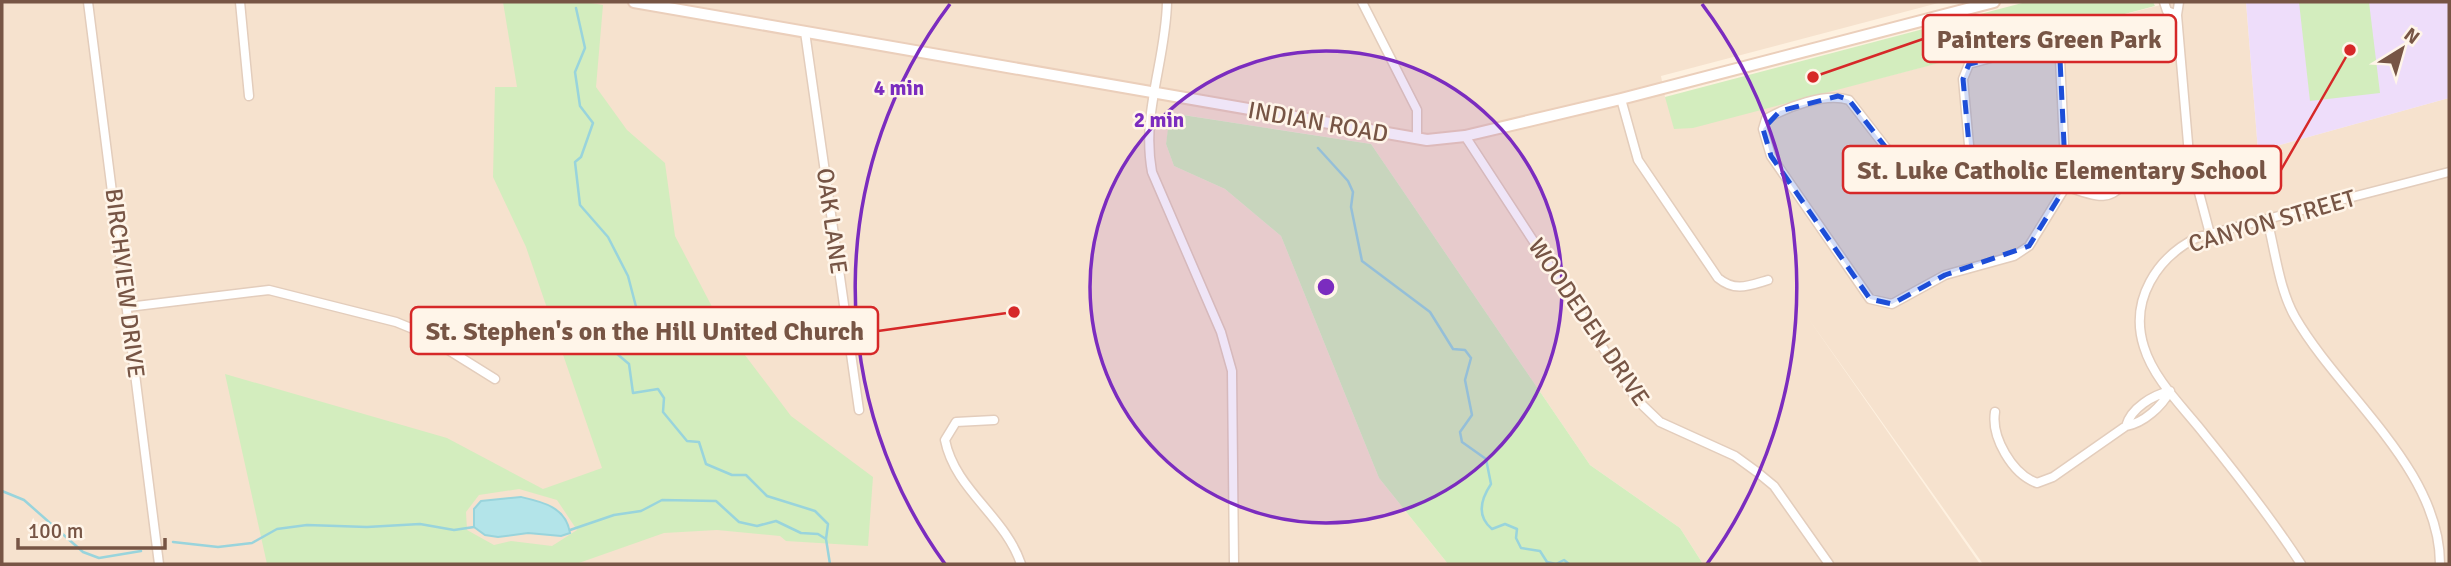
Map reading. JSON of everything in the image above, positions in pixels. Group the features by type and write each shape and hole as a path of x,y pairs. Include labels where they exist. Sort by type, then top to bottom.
{"street":[{"name":"BIRCHVIEW DRIVE","path":"88,2 159,564"},
{"path":"240,2 249,96"},
{"name":"INDIAN ROAD","path":"634,2 1417,139 1465,136 1621,99 1994,2"},
{"path":"1167,2 1152,93 1147,144 1152,172 1221,332 1232,370 1234,564"},
{"path":"1362,2 1417,110 1417,139"},
{"path":"2164,2 2167,11 2177,15"},
{"path":"2179,2 2177,15 2189,155 2210,234"},
{"name":"OAK LANE","path":"805,32 859,410"},
{"path":"2037,45 2047,46 2057,51 2060,59 2066,186 2029,246 2014,256 1945,275 1892,304 1879,304 1870,299 1771,156 1763,129 1766,119 1780,111 1838,96 1849,100 1908,176 1922,181 1960,170 1970,156 1963,79 1969,64 2037,45"},
{"path":"1621,99 1638,160 1718,278 1729,287 1740,288 1768,280"},
{"name":"WOODEDEN DRIVE","path":"1465,136 1637,400 1660,422 1735,456 1774,486 1829,564"},
{"path":"2066,186 2091,196 2113,195 2147,169 2189,155"},
{"name":"CANYON STREET","path":"2301,564 2251,492 2150,362 2143,345 2142,304 2147,288 2165,259 2186,243 2210,234 2449,172"},
{"path":"2267,219 2293,314 2315,350 2409,469 2435,521 2440,564"},
{"path":"128,307 269,290 396,322 418,331 495,379"},
{"path":"1995,412 1995,431 2000,444 2020,472 2037,482 2053,477 2126,426 2135,424 2162,404 2170,391"},
{"path":"994,420 956,422 945,440 951,463 959,477 1009,537 1021,564"}],"highlighted area":[{"path":"2047,45 2060,59 2066,186 2029,246 1945,275 1892,304 1870,299 1771,156 1763,129 1780,111 1838,96 1849,100 1908,176 1922,181 1960,170 1970,156 1963,79 1969,64"}],"shaded area":[{"path":"2,2 1942,2 1661,76 1665,97 1693,127 2172,2 2246,2 2258,151 2449,98 2449,564 1983,564 1808,318 1980,564 1703,564 1680,528 1590,465 1371,144 1171,113 1166,144 1174,166 1225,189 1281,236 1379,478 1448,564 2,564"},
{"path":"2246,2 2449,2 2449,98 2258,151"}],"green space":[{"path":"503,2 585,2 603,5 596,87 627,130 665,163 675,236 720,322 791,416 873,477 868,546 786,541 780,536 717,530 664,533 576,564 267,564 225,374 447,438 543,489 602,468 526,247 493,177 495,87 517,87","holes":["519,489 557,500 577,530 552,546 511,541 494,545 467,530 466,512 479,495"]},
{"path":"2026,2 2153,2 2155,6 1693,128 1674,129 1665,97"},
{"path":"2299,2 2369,2 2380,93 2310,101"},
{"path":"1170,113 1371,144 1590,465 1680,528 1703,564 1448,564 1379,478 1281,236 1225,189 1174,166 1166,144"}],"water":[{"path":"521,497 545,504 559,512 568,524 570,533 561,536 528,533 498,537 485,535 474,527 474,509 481,501"}],"waterway":[{"path":"576,8 585,48 575,72 580,106 593,123 581,157 575,162 580,205 608,237 628,276 640,322 635,333 618,333 611,337 609,347 629,364 633,393 658,389 664,398 663,412 687,441 699,442 706,464 732,475 746,475 767,496 815,511 828,524 826,539"},
{"path":"1318,148 1348,181 1353,192 1351,207 1362,261 1430,312 1453,349 1465,350 1471,358 1465,380 1472,415 1460,432 1462,442 1486,459 1491,484 1483,501 1482,513 1487,524 1492,529 1505,524 1517,529 1516,538 1521,548 1540,551 1547,562 1556,564 1564,560 1569,564"},
{"path":"2,491 24,500 83,552 99,558 141,551"},
{"path":"570,530 614,515 641,511 662,500 716,501 739,522 757,526 776,521 801,533 818,534 826,539 830,564"},
{"path":"173,542 218,547 252,543 277,529 307,525 367,527 420,524 454,530 474,527"}],"place":[{"name":"St. Luke Catholic Elementary School","path":"2350,50"},
{"name":"Painters Green Park","path":"1813,77"},
{"name":"St. Stephen's on the Hill United Church","path":"1014,312"}]}
